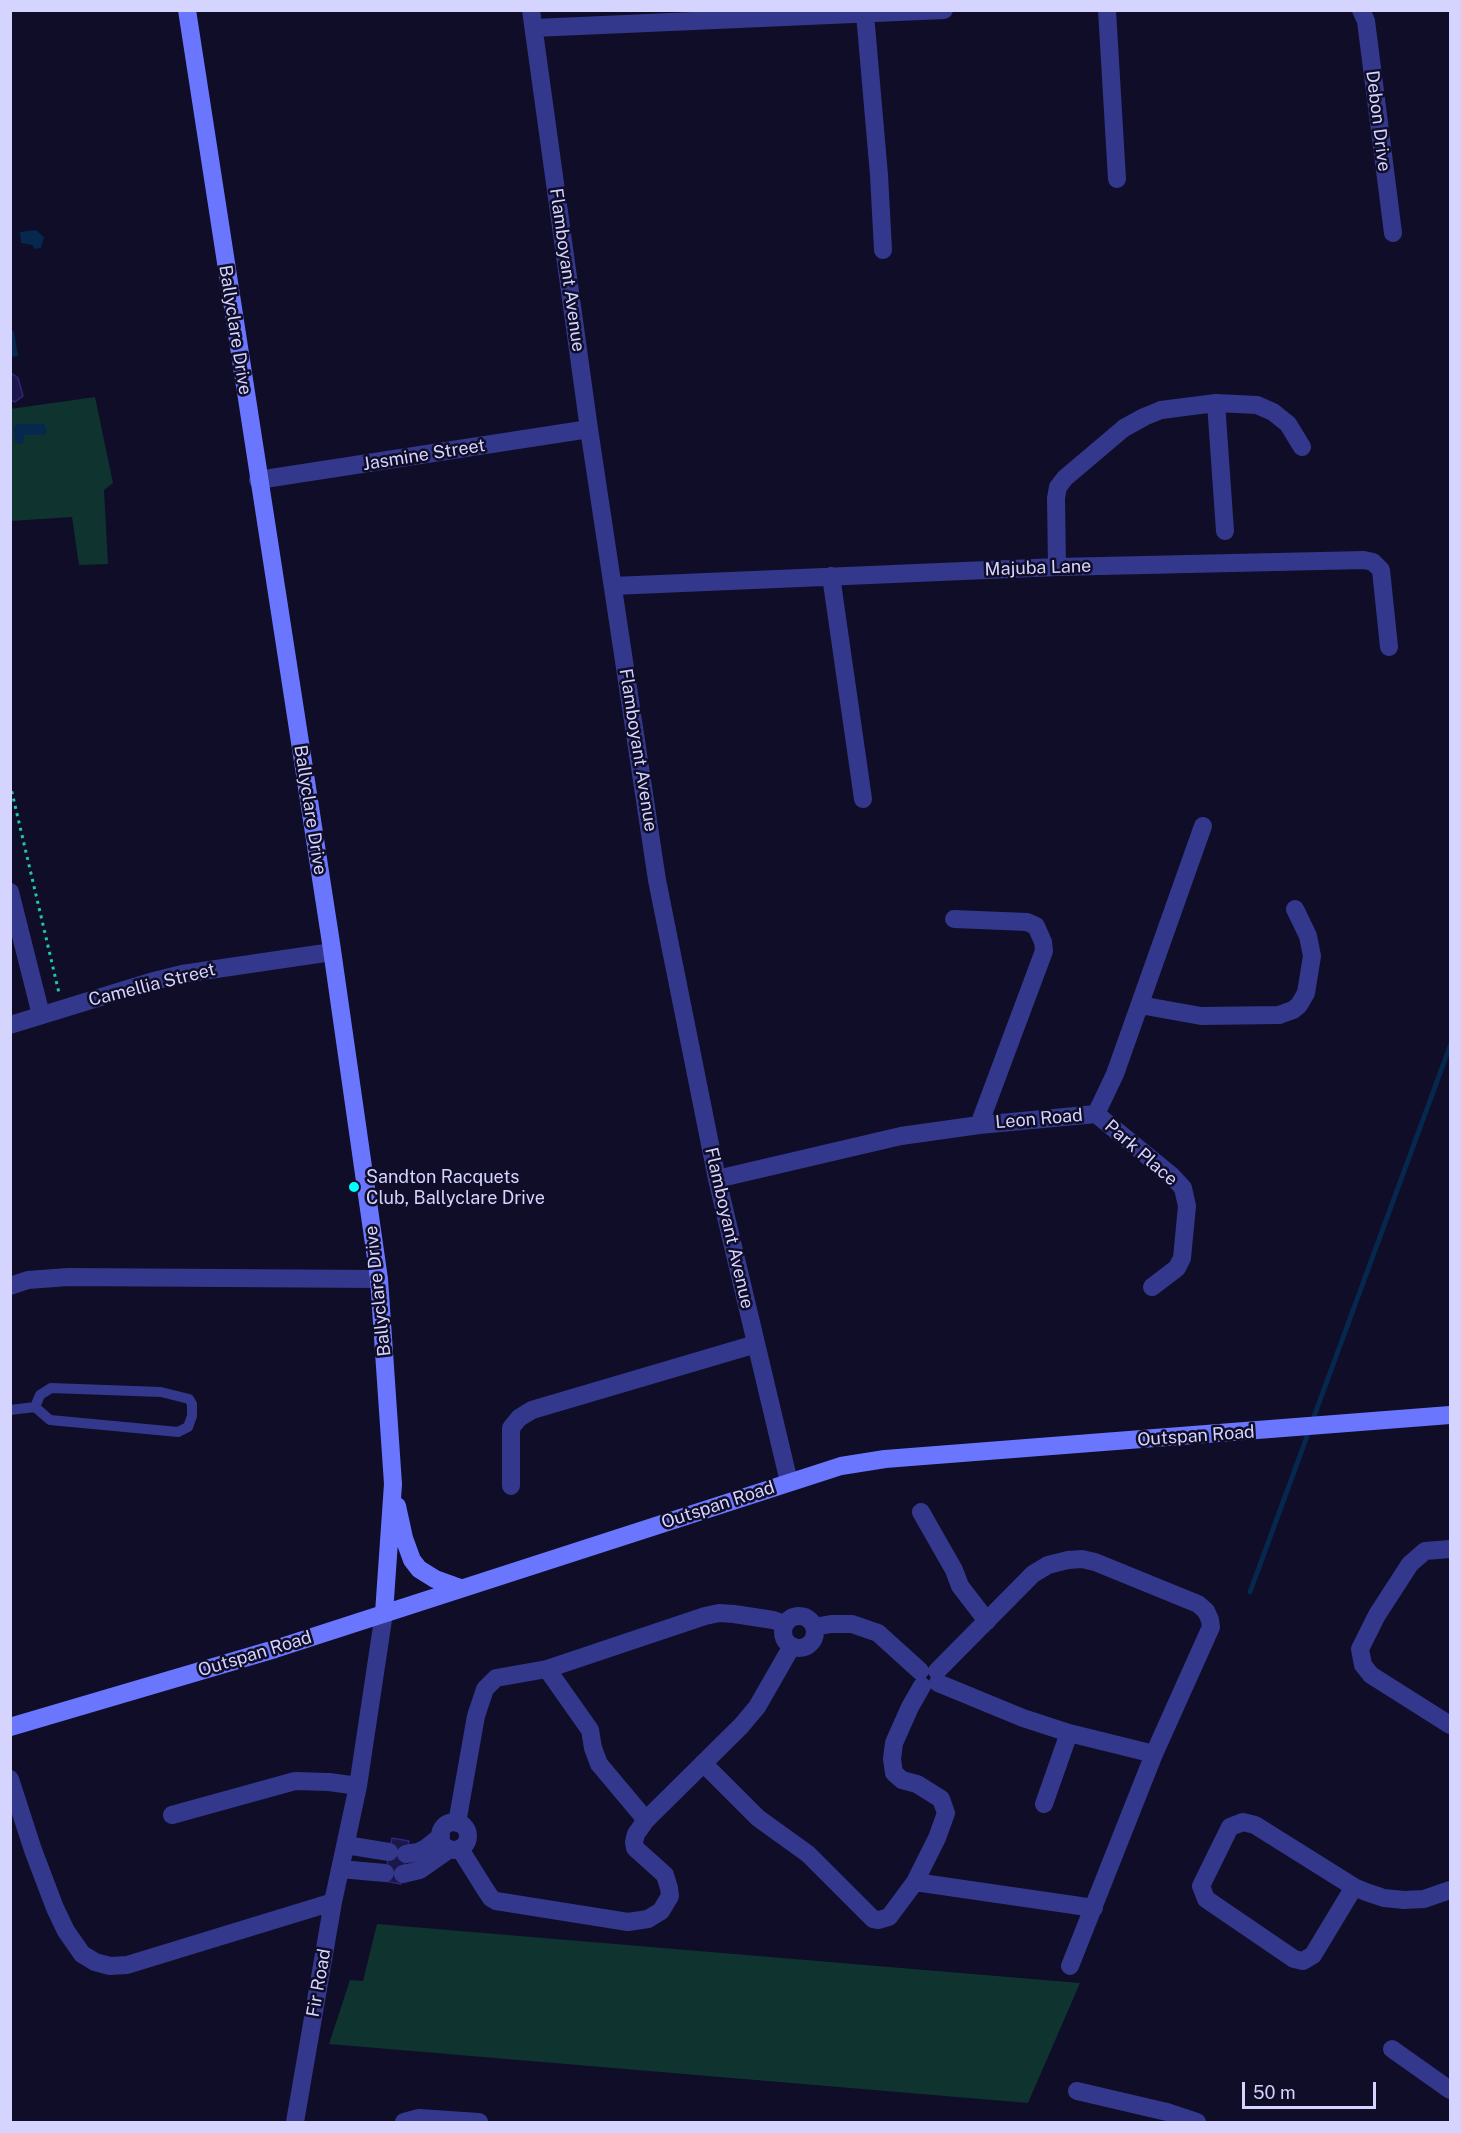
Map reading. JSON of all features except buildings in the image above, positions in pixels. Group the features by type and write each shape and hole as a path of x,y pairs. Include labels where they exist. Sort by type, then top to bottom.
{"street":[{"name":"Ballyclare Drive","path":"187,10 332,952 379,1278 393,1484 384,1613"},
{"path":"532,19 865,14 944,10"},
{"path":"1107,10 1117,179"},
{"name":"Debon Drive","path":"1361,10 1366,21 1393,233"},
{"path":"865,14 883,250"},
{"name":"Flamboyant Avenue","path":"532,19 589,429 657,880 717,1179 789,1482"},
{"path":"1216,403 1225,531"},
{"path":"1057,567 1056,498 1058,486 1124,428 1144,417 1161,410 1216,403 1263,407 1288,424 1302,447"},
{"name":"Jasmine Street","path":"258,480 589,429"},
{"name":"Majuba Lane","path":"613,586 1057,567 1364,560 1373,562 1381,570 1389,647"},
{"path":"831,576 863,799"},
{"name":"Leon Road","path":"717,1179 902,1136 979,1125 1096,1114 1115,1074 1203,826"},
{"path":"10,892 41,1015"},
{"path":"1140,1005 1201,1016 1279,1015 1293,1010 1306,993 1312,956 1308,936 1295,909"},
{"path":"954,919 1027,922 1036,926 1043,942 1044,951 979,1125"},
{"name":"Camellia Street","path":"10,1025 182,974 332,952"},
{"name":"Park Place","path":"1096,1114 1172,1176 1183,1188 1187,1206 1182,1258 1177,1268 1152,1287"},
{"path":"10,1286 28,1280 60,1277 379,1278"},
{"path":"511,1486 511,1428 519,1418 532,1410 756,1344"},
{"name":"Outspan Road","path":"10,1727 274,1649 841,1466 874,1460 1450,1415"},
{"path":"393,1484 404,1538 412,1560 419,1569 435,1579 460,1588"},
{"path":"921,1512 954,1570 960,1586 987,1621"},
{"path":"1450,1549 1425,1551 1410,1564 1377,1615 1360,1649 1363,1665 1371,1675 1450,1725"},
{"path":"703,1763 758,1818 808,1854 873,1918 879,1920 889,1917 915,1882 937,1838 946,1813 941,1799 917,1784 902,1780 894,1773 892,1759 894,1743 910,1707 929,1678 1033,1574 1048,1564 1082,1559 1095,1562 1198,1604 1206,1611 1211,1627 1154,1754 1070,1966"},
{"name":"Fir Road","path":"295,2122 333,1902 358,1786 384,1613"},
{"path":"346,1845 394,1852 418,1852 426,1848 467,1843 468,1835 465,1827 457,1823 481,1697 485,1689 496,1678 547,1669 720,1613 773,1620 785,1624"},
{"path":"801,1616 812,1622 814,1639 809,1644 798,1648 792,1646 784,1637 785,1624 801,1616"},
{"path":"814,1627 852,1624 878,1633 929,1678 1023,1718 1069,1733 1154,1754"},
{"path":"450,1844 491,1898 496,1901 628,1922 648,1919 662,1911 670,1896 665,1875 635,1848 636,1834 646,1820 741,1726 757,1707 792,1646"},
{"path":"547,1669 590,1730 599,1764 646,1820"},
{"path":"1044,1804 1069,1733"},
{"path":"10,1779 33,1850 66,1931 82,1954 95,1962 110,1966 127,1965 333,1902"},
{"path":"172,1815 295,1781 358,1786"},
{"path":"1354,1887 1313,1955 1303,1961 1294,1959 1206,1899 1201,1886 1230,1827 1243,1822 1255,1825 1354,1887 1384,1898 1424,1899 1450,1890"},
{"path":"340,1869 394,1874 420,1870 450,1844"},
{"path":"915,1882 1094,1908"},
{"path":"1392,2049 1448,2082"},
{"path":"1077,2091 1157,2117 1197,2122"},
{"path":"404,2122 419,2118 479,2122"}],"lane":[{"path":"10,1410 35,1407 50,1420 178,1432 188,1427 192,1416 192,1404 189,1399 161,1392 51,1388 40,1395 35,1407"}],"path":[{"path":"10,784 59,995"}],"green space":[{"path":"95,397 113,483 104,490 108,564 79,565 72,517 11,521 10,409"},
{"path":"377,1924 1080,1983 1028,2103 329,2044 350,1980 363,1981"}],"water":[{"path":"36,230 44,237 41,248 35,249 32,245 21,243 20,232"},
{"path":"11,331 14,331 18,356 11,357"},
{"path":"17,424 44,424 47,432 44,435 24,435 23,443 20,444 15,442 14,428"}],"waterway":[{"path":"1312,1422 1450,1046"},
{"path":"1250,1592 1309,1431"}],"place":[{"name":"Sandton Racquets Club, Ballyclare Drive","path":"354,1187"}]}
